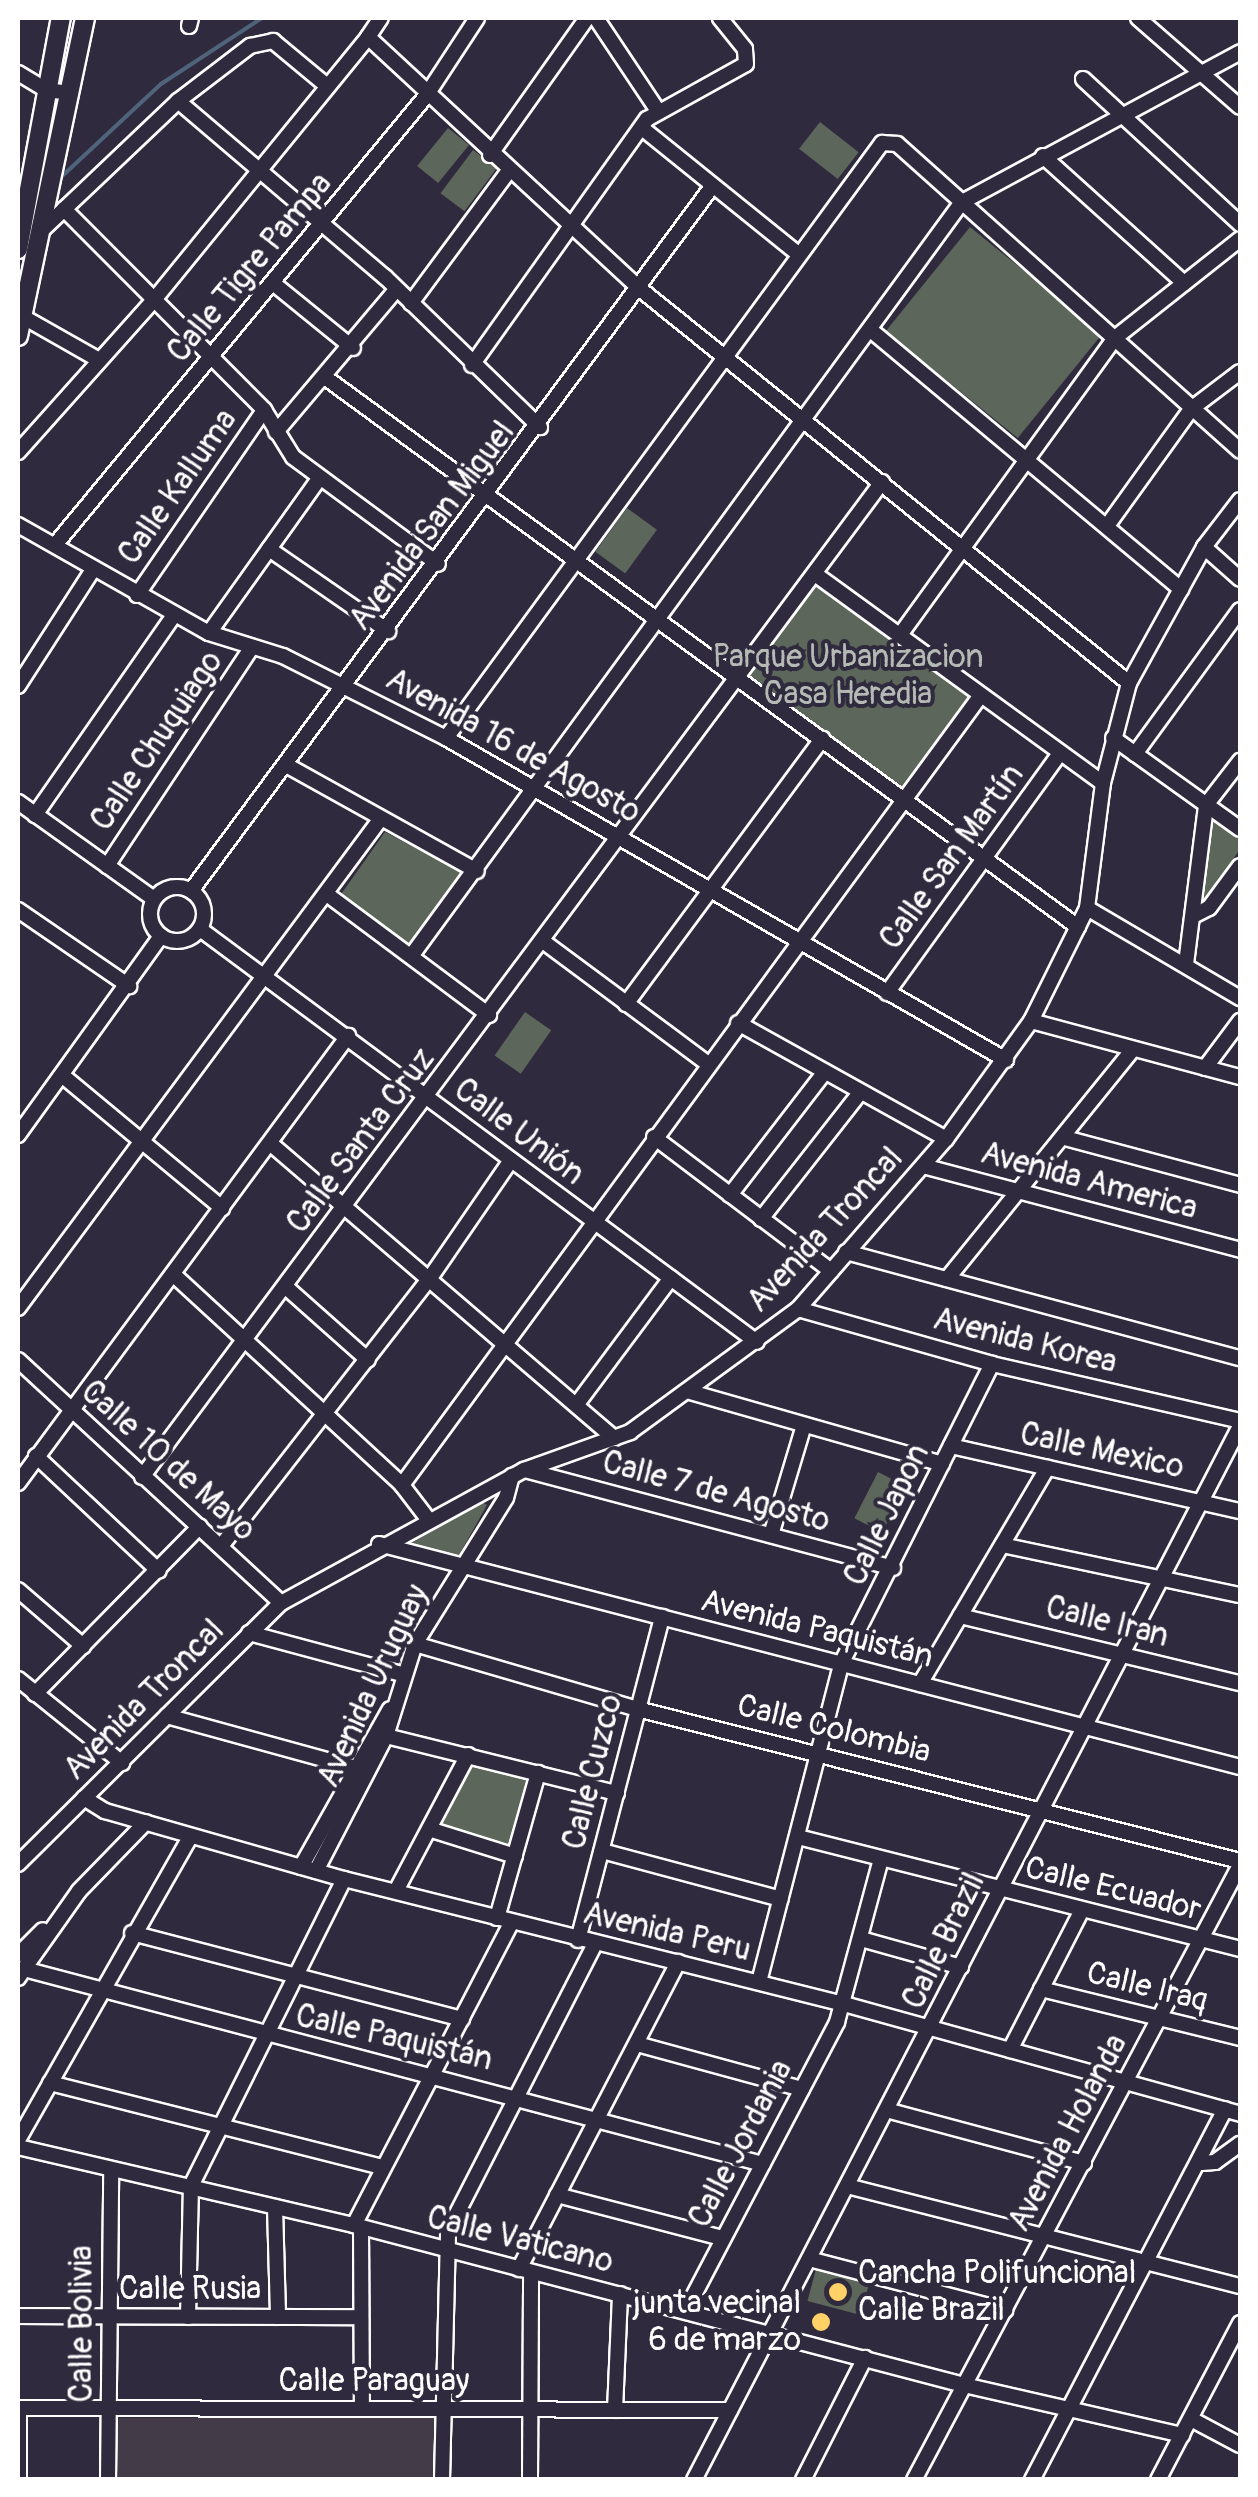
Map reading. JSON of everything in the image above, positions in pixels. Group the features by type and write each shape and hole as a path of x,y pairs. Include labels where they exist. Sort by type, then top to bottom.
{"street":[{"path":"18,336 38,145 61,18"},
{"path":"32,190 70,93 85,18"},
{"path":"18,452 153,301 381,18"},
{"name":"Calle Tigre Pampa","path":"55,545 426,96 477,18"},
{"path":"490,154 587,18"},
{"path":"596,18 658,111"},
{"path":"472,366 642,128 658,111 746,64 746,49 720,18"},
{"path":"1138,18 1240,107"},
{"path":"368,37 426,96 640,290 1129,683"},
{"path":"18,249 29,230 64,209 178,101 266,40 326,86"},
{"path":"412,955 872,331 962,202 1240,52"},
{"path":"18,73 46,90 70,93"},
{"path":"1083,79 1240,224"},
{"path":"178,101 324,222 540,427"},
{"path":"642,128 711,188 797,253"},
{"path":"446,738 797,253 882,142 897,144 1240,451"},
{"path":"1044,156 1184,282"},
{"path":"411,304 508,172"},
{"name":"Avenida San Miguel","path":"192,891 540,427 711,188"},
{"path":"64,209 146,286 153,301 264,410 276,432 319,479 438,564"},
{"path":"900,634 1023,457 1114,338 1240,239"},
{"path":"274,283 354,348"},
{"path":"276,432 354,348 396,290"},
{"path":"19,314 99,360"},
{"path":"872,331 1181,589"},
{"path":"1107,526 1192,409 1240,372"},
{"path":"326,378 1078,927"},
{"name":"Calle Kalluma","path":"137,594 264,410"},
{"path":"209,633 319,479"},
{"name":"Calle Santa Cruz","path":"142,1477 428,1098 882,482"},
{"name":"Avenida Troncal","path":"18,1864 281,1603 379,1544 518,1473 614,1438 690,1392 798,1309 924,1166 1006,1060 1030,1021 1088,908 1102,783 1129,683 1204,547 1240,500"},
{"name":"Avenida 16 de Agosto","path":"18,525 209,633 348,686 446,738 1006,1060"},
{"path":"1204,547 1240,579"},
{"path":"269,549 388,631"},
{"path":"18,686 94,568"},
{"path":"815,574 1102,783"},
{"path":"1135,754 1240,610"},
{"path":"35,815 174,615"},
{"name":"Calle Chuquiago","path":"107,866 252,647"},
{"path":"402,1485 707,1063 981,695"},
{"path":"626,1004 822,738"},
{"path":"1113,738 1240,829"},
{"name":"Calle San Martín","path":"887,993 1060,753"},
{"path":"1186,964 1206,804 1240,761"},
{"path":"288,766 379,821 477,871"},
{"path":"18,802 154,899"},
{"path":"18,1308 328,895 379,821"},
{"path":"1193,916 1209,908 1240,866"},
{"path":"176,887 192,891 204,913 200,930 186,940 162,936 151,923 154,899 176,887"},
{"path":"328,895 488,1015"},
{"path":"1088,908 1240,998"},
{"path":"18,910 129,986"},
{"name":"Calle Unión","path":"200,930 757,1342"},
{"path":"18,1134 162,936"},
{"path":"544,942 707,1063"},
{"path":"1030,1021 1240,1077"},
{"path":"1205,1068 1240,1021"},
{"path":"738,1023 859,1094 946,1138"},
{"path":"18,1483 348,1036"},
{"path":"947,1280 1133,1049"},
{"path":"730,1195 824,1073"},
{"path":"62,1076 222,1208"},
{"path":"761,1218 859,1094"},
{"path":"654,1136 830,1271"},
{"path":"1065,1138 1238,1184 1240,1167"},
{"path":"271,1144 505,1340 614,1438"},
{"path":"222,1546 430,1278 512,1160"},
{"name":"Avenida America","path":"924,1166 1240,1250"},
{"path":"846,1252 1240,1358"},
{"path":"174,1275 402,1485 428,1519"},
{"path":"577,1404 671,1278"},
{"path":"286,1288 368,1360"},
{"name":"Avenida Korea","path":"798,1309 992,1364 1240,1424"},
{"name":"Calle 10 de Mayo","path":"18,1360 281,1603"},
{"name":"Calle Japon","path":"759,1982 841,1664 893,1568 992,1364"},
{"path":"690,1392 942,1464"},
{"path":"771,1535 804,1424"},
{"name":"Calle Brazil","path":"694,2480 851,2187 1042,1810 1128,1655 1162,1576 1240,1424"},
{"name":"Calle Mexico","path":"951,1446 1240,1511"},
{"path":"36,1456 160,1571"},
{"path":"920,1684 1047,1468"},
{"name":"Calle 7 de Agosto","path":"518,1473 893,1568"},
{"name":"Avenida Uruguay","path":"360,1770 386,1736 402,1674 415,1644 518,1473"},
{"path":"35,1694 200,1526"},
{"name":"Avenida Paquistán","path":"379,1544 1240,1767"},
{"path":"1002,1545 1240,1595"},
{"path":"18,1590 83,1646"},
{"name":"Calle Iran","path":"960,1616 1240,1684"},
{"name":"Calle Cuzco","path":"578,1940 662,1618"},
{"path":"249,1633 402,1674"},
{"name":"Calle Colombia","path":"415,1644 637,1708 1240,1863"},
{"path":"18,1679 122,1763"},
{"path":"308,1869 394,1705"},
{"path":"168,1716 360,1770"},
{"path":"386,1736 618,1793"},
{"path":"396,1891 432,1830 468,1755"},
{"path":"362,2409 358,2226 382,2167 462,2019 504,1921 514,1856 538,1773"},
{"name":"Avenida Peru","path":"84,1798 105,1812 344,1879 844,2004 1233,2111"},
{"path":"20,1967 65,1908 146,1822"},
{"path":"432,1830 514,1856"},
{"path":"18,2144 132,1932 190,1836"},
{"name":"Calle Ecuador","path":"798,1837 1081,1912 1240,1949"},
{"path":"602,1851 781,1898"},
{"name":"Calle Jordania","path":"686,2310 844,2004 881,1859"},
{"name":"Avenida Holanda","path":"914,2480 1240,1863"},
{"path":"188,2317 191,2186 344,1879"},
{"path":"1010,2050 1081,1912"},
{"path":"132,1932 462,2019"},
{"path":"861,1939 961,1967"},
{"path":"442,2480 444,2249 515,2095 595,1944"},
{"path":"530,2480 532,2410 525,2271 557,2195 678,1962"},
{"name":"Calle Paquistán","path":"20,1967 100,1992 515,2095 763,2164"},
{"name":"Calle Iraq","path":"1041,1988 1240,2038"},
{"path":"636,2044 802,2089"},
{"path":"50,2083 382,2167"},
{"path":"890,2111 1084,2163"},
{"path":"1032,2480 1233,2111"},
{"name":"Calle Vaticano","path":"18,2144 110,2170 358,2226 964,2385 1182,2435"},
{"path":"1202,2163 1216,2162 1240,2144"},
{"name":"Calle Bolivia","path":"108,2480 110,2170"},
{"path":"851,2187 1240,2286"},
{"path":"557,2195 722,2238"},
{"path":"276,2206 278,2317"},
{"path":"809,2260 1005,2310"},
{"path":"615,2410 620,2294"},
{"name":"Calle Rusia","path":"18,2316 362,2317"},
{"path":"1158,2480 1240,2326"},
{"path":"803,2480 865,2358"},
{"path":"18,2408 19,2480"},
{"name":"Calle Paraguay","path":"18,2408 730,2410"},
{"path":"1191,2419 1240,2445"}],"shaded area":[{"path":"117,2418 440,2418 440,2480 117,2480"}],"green space":[{"path":"820,122 859,152 838,179 799,149"},
{"path":"448,128 469,145 438,183 417,166"},
{"path":"473,150 497,168 464,211 441,193"},
{"path":"970,227 1102,334 1018,438 886,331"},
{"path":"627,508 657,530 625,573 595,552"},
{"name":"Parque Urbanizacion Casa Heredia","path":"815,581 974,696 905,791 746,676"},
{"path":"1211,819 1240,839 1240,849 1198,911"},
{"path":"385,832 466,874 412,948 339,897"},
{"path":"525,1012 551,1030 521,1074 495,1055"},
{"path":"878,1472 906,1486 882,1532 854,1518"},
{"path":"482,1502 487,1505 459,1555 410,1544"},
{"path":"474,1761 532,1775 513,1847 441,1827"},
{"name":"Cancha Polifuncional Calle Brazil","path":"816,2269 869,2283 861,2315 807,2301"}],"waterway":[{"path":"59,179 161,84 262,18"}],"place":[{"name":"Cancha Polifuncional Calle Brazil","path":"838,2292"},
{"name":"junta vecinal 6 de marzo","path":"821,2322"}]}
